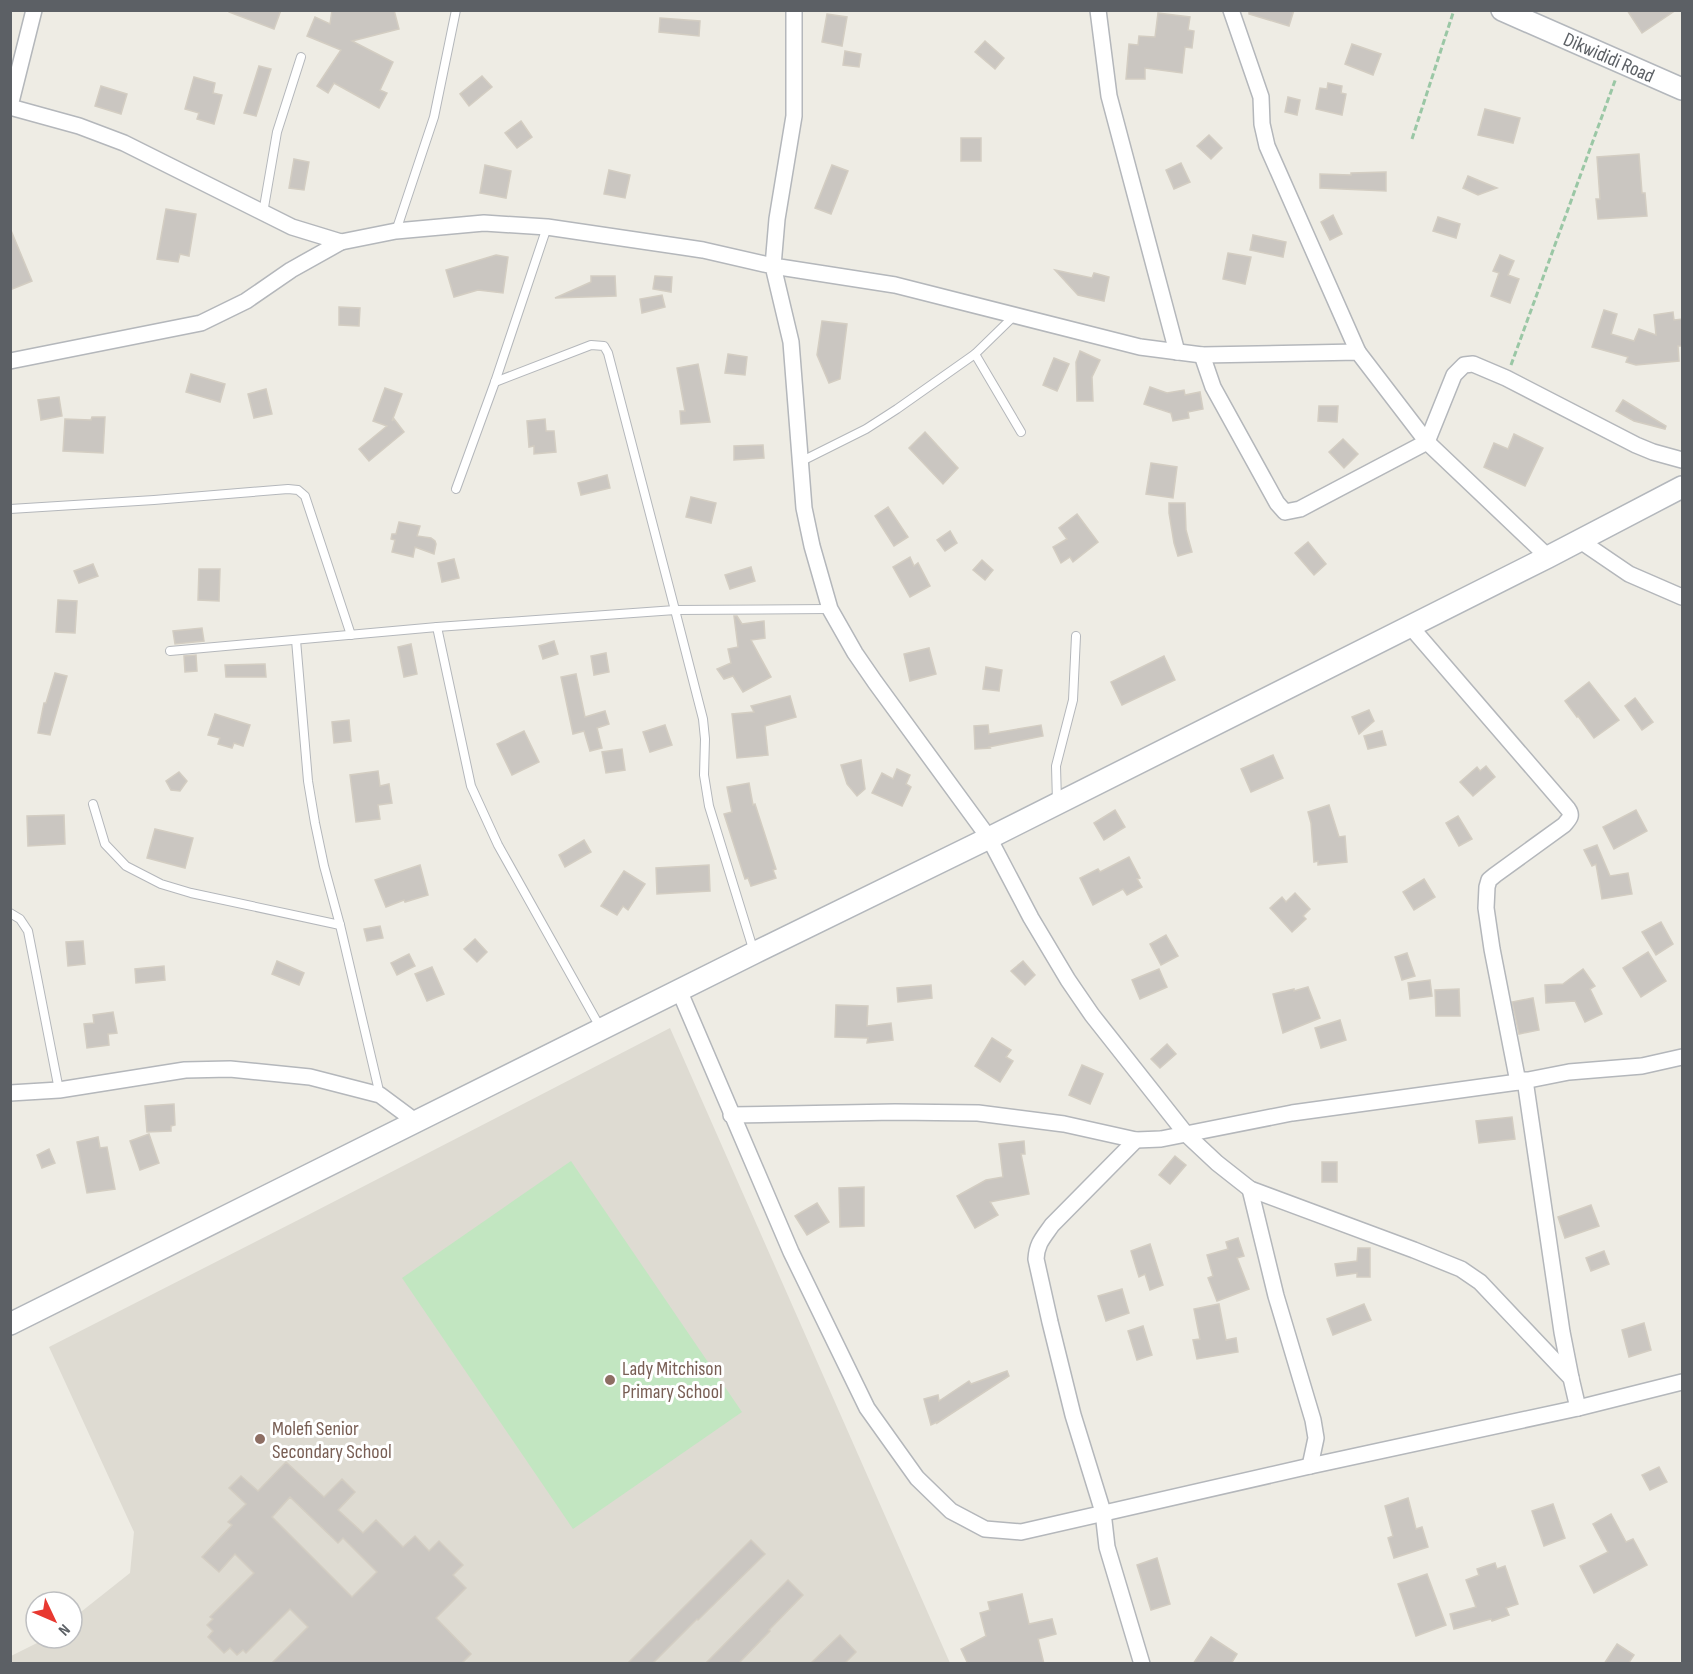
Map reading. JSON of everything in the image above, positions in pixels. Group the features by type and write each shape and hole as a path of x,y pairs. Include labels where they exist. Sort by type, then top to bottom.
{"main road":[{"name":"Dikwididi Road","path":"1502,10 1683,89"},
{"path":"10,1324 989,838 1548,558 1683,487"}],"street":[{"path":"34,10 10,106 79,126 124,143 263,213 292,226 341,242"},
{"path":"794,10 794,116 777,219 773,266 791,342 804,508 830,609 855,653 875,682 989,838 1031,918 1068,980 1092,1015 1186,1134 1216,1163 1250,1189 1461,1269 1480,1282 1571,1378"},
{"path":"1098,10 1109,96 1176,352"},
{"path":"1231,10 1261,97 1262,124 1267,146 1358,352 1427,442 1548,558"},
{"path":"10,361 201,323 246,301 291,270 341,242 396,231 484,223 547,227 703,250 773,266 894,285 1140,347 1202,355 1358,352"},
{"path":"1202,355 1213,387 1277,503 1285,512 1300,509 1427,442 1454,375 1464,365 1473,364 1506,378 1636,445 1683,460"},
{"path":"1579,540 1629,574 1683,597"},
{"path":"1410,626 1570,814 1570,819 1564,825 1489,880 1486,908 1492,950 1522,1081 1562,1332 1578,1408"},
{"path":"679,990 791,1252 867,1408 917,1478 951,1511 985,1529 1021,1532 1578,1408 1683,1382"},
{"path":"731,1115 978,1113 1064,1125 1136,1140 1161,1139 1292,1113 1522,1081 1569,1072 1618,1069 1683,1058"},
{"path":"10,1093 59,1090 185,1070 230,1069 310,1077 380,1095 416,1121"},
{"path":"1136,1140 1052,1226 1040,1241 1036,1259 1073,1415 1103,1512 1107,1547 1142,1664"},
{"path":"1250,1189 1276,1296 1313,1419 1316,1438 1310,1466"}],"lane":[{"path":"396,231 434,117 456,10"},
{"path":"263,213 278,132 301,57"},
{"path":"456,489 547,227"},
{"path":"800,462 873,425 975,354 1015,315"},
{"path":"495,382 591,345 604,346 608,353 703,719 704,775 709,806 754,953"},
{"path":"975,354 1021,432"},
{"path":"10,509 298,490 305,496 351,634"},
{"path":"170,651 437,627 675,610 830,609"},
{"path":"437,627 471,786 498,845 601,1030"},
{"path":"1057,803 1056,766 1073,700 1076,636"},
{"path":"296,640 308,781 324,866 380,1095"},
{"path":"93,804 105,844 126,866 161,884 190,893 340,925"},
{"path":"10,913 20,919 28,931 59,1090"}],"path":[{"path":"1412,140 1454,10"},
{"path":"1506,378 1622,62"}],"shaded area":[{"name":"Lady Mitchison Primary School","path":"670,1028 950,1663 11,1664 11,1656 24,1650 84,1650 84,1609 130,1573 134,1532 49,1347"}],"green space":[{"path":"571,1161 742,1412 573,1529 402,1278"}],"building":[{"path":"229,10 281,10 274,29 229,12"},
{"path":"332,10 394,10 399,29 352,41 393,62 380,90 387,93 379,108 334,83 328,93 317,86 341,50 307,36 315,17 330,24"},
{"path":"1249,10 1294,10 1289,26 1249,14"},
{"path":"1627,10 1676,10 1642,33"},
{"path":"1158,13 1190,17 1188,30 1194,31 1192,48 1185,47 1182,73 1145,68 1145,79 1126,79 1129,44 1138,45 1139,36 1155,37"},
{"path":"827,14 847,17 842,46 822,42"},
{"path":"660,18 700,21 699,36 659,32"},
{"path":"985,41 1004,58 995,69 975,52"},
{"path":"1352,44 1381,54 1373,75 1345,64"},
{"path":"845,51 861,54 859,67 843,65"},
{"path":"259,66 271,69 256,116 244,113"},
{"path":"482,76 492,87 469,106 460,94"},
{"path":"194,77 215,83 213,93 222,95 214,124 197,119 199,113 185,109"},
{"path":"1328,83 1342,86 1341,93 1346,94 1342,115 1316,109 1320,88 1327,89"},
{"path":"101,86 127,94 121,114 95,106"},
{"path":"1288,97 1300,100 1297,115 1285,112"},
{"path":"1485,109 1520,118 1513,143 1478,135"},
{"path":"521,121 532,137 517,148 505,133"},
{"path":"1209,135 1222,148 1211,159 1197,146"},
{"path":"961,138 981,138 981,161 961,161"},
{"path":"1639,154 1642,193 1645,193 1647,216 1598,219 1596,199 1600,199 1597,157"},
{"path":"294,159 309,162 304,190 289,188"},
{"path":"1181,163 1190,182 1174,189 1166,170"},
{"path":"485,165 511,171 506,198 480,193"},
{"path":"832,165 848,171 831,214 815,208"},
{"path":"609,170 630,175 625,198 604,194"},
{"path":"1386,172 1386,191 1320,188 1320,174 1351,175 1351,173"},
{"path":"1468,176 1497,188 1478,195 1463,188"},
{"path":"166,209 196,214 189,256 180,254 178,262 157,259"},
{"path":"1333,215 1342,234 1330,240 1321,222"},
{"path":"1438,217 1460,224 1456,238 1433,231"},
{"path":"10,228 32,281 10,290"},
{"path":"1253,235 1286,242 1283,257 1250,250"},
{"path":"1228,253 1251,257 1245,284 1223,279"},
{"path":"496,255 508,257 503,293 478,290 454,297 446,270"},
{"path":"1500,255 1514,261 1508,275 1519,279 1510,303 1491,296 1499,273 1493,271"},
{"path":"1055,270 1092,278 1094,273 1109,277 1104,301 1078,295"},
{"path":"591,276 615,276 616,296 555,298 591,282"},
{"path":"655,276 672,277 671,292 653,289"},
{"path":"662,295 665,307 642,313 640,299"},
{"path":"339,307 360,308 359,326 339,325"},
{"path":"1604,310 1617,314 1611,334 1634,341 1639,329 1656,335 1654,315 1673,312 1674,320 1683,319 1683,346 1678,346 1679,361 1636,365 1626,362 1628,357 1592,347"},
{"path":"822,321 847,324 840,379 829,383 817,355"},
{"path":"1080,351 1100,360 1092,377 1093,401 1077,401 1076,362"},
{"path":"728,354 747,357 745,375 725,373"},
{"path":"1054,358 1069,364 1057,391 1043,385"},
{"path":"698,364 710,422 681,424 680,411 685,411 677,368"},
{"path":"191,374 225,384 220,402 186,392"},
{"path":"1150,387 1167,393 1184,390 1185,395 1200,392 1203,409 1188,412 1189,418 1173,421 1171,413 1144,404"},
{"path":"385,388 402,394 392,421 394,419 404,432 369,461 359,449 387,426 373,421"},
{"path":"266,389 272,414 254,418 248,394"},
{"path":"59,397 62,416 41,420 38,400"},
{"path":"1623,400 1666,426 1665,429 1634,421 1616,411"},
{"path":"1319,406 1338,406 1337,422 1318,421"},
{"path":"92,417 105,417 103,453 63,451 65,419 91,420"},
{"path":"545,419 546,431 554,431 556,452 534,454 534,446 529,447 527,421"},
{"path":"925,432 958,468 943,484 909,448"},
{"path":"1514,434 1543,448 1525,486 1484,467 1494,443 1508,449"},
{"path":"1343,439 1358,454 1344,468 1329,452"},
{"path":"763,445 764,458 734,460 734,446"},
{"path":"1151,463 1177,467 1173,498 1146,494"},
{"path":"607,475 610,488 581,495 578,483"},
{"path":"691,497 716,503 711,523 686,517"},
{"path":"1169,503 1185,503 1186,530 1192,552 1178,556"},
{"path":"888,507 908,537 894,546 875,516"},
{"path":"1077,514 1098,542 1073,562 1070,557 1061,563 1053,547 1067,539 1059,528"},
{"path":"399,522 420,526 417,536 431,538 435,541 434,554 415,547 413,557 392,552 395,540 391,539 392,534 396,534"},
{"path":"950,531 957,543 945,551 937,540"},
{"path":"1308,542 1326,564 1314,575 1295,553"},
{"path":"910,557 914,566 918,563 930,586 910,597 893,567"},
{"path":"454,559 459,578 442,582 438,563"},
{"path":"982,560 993,570 985,580 973,570"},
{"path":"93,564 98,576 79,583 74,571"},
{"path":"751,567 755,581 730,589 725,575"},
{"path":"199,569 220,569 219,601 198,600"},
{"path":"58,600 77,601 75,633 56,632"},
{"path":"734,616 737,616 742,624 764,621 765,638 751,640 771,677 743,692 733,676 724,679 717,669 731,663 728,649 738,647"},
{"path":"202,628 204,641 175,644 173,631"},
{"path":"554,641 558,654 543,659 539,646"},
{"path":"411,644 417,674 404,677 398,647"},
{"path":"929,648 936,674 910,681 904,654"},
{"path":"606,653 609,672 594,675 591,656"},
{"path":"196,655 197,671 185,672 184,656"},
{"path":"1164,656 1175,680 1122,705 1111,682"},
{"path":"265,664 266,677 226,677 225,665"},
{"path":"986,667 1002,670 999,691 983,689"},
{"path":"55,673 67,676 50,735 38,733 44,703 46,703"},
{"path":"576,674 585,717 605,711 609,724 597,728 602,748 590,751 584,731 573,734 561,677"},
{"path":"1589,682 1619,720 1594,738 1565,701"},
{"path":"790,696 796,717 765,726 768,755 737,758 732,714 754,712 751,706"},
{"path":"1635,698 1653,722 1642,730 1625,706"},
{"path":"1369,710 1374,721 1359,734 1352,717"},
{"path":"215,714 250,725 243,746 234,743 232,748 218,744 220,738 208,735"},
{"path":"349,720 351,741 334,743 332,722"},
{"path":"665,725 672,745 650,752 643,732"},
{"path":"988,725 989,734 1041,725 1043,736 990,748 975,749 974,726"},
{"path":"524,731 539,762 512,775 497,744"},
{"path":"1382,731 1386,745 1368,749 1364,736"},
{"path":"622,749 625,770 606,773 602,752"},
{"path":"1273,755 1283,778 1251,792 1241,769"},
{"path":"861,760 865,789 857,796 847,784 841,765"},
{"path":"1486,766 1495,777 1473,796 1460,782 1477,767 1480,771"},
{"path":"897,769 910,775 906,784 911,787 902,806 872,793 882,773 893,779"},
{"path":"378,771 380,786 389,784 392,803 378,805 380,819 356,822 350,775"},
{"path":"179,772 187,781 180,791 171,790 166,781"},
{"path":"749,783 753,805 755,804 776,869 773,870 776,878 751,886 748,878 745,879 724,814 732,812 727,787"},
{"path":"1329,805 1339,837 1345,836 1347,862 1318,865 1318,861 1314,862 1308,812"},
{"path":"1115,810 1125,827 1104,840 1094,823"},
{"path":"1636,810 1647,831 1614,849 1603,827"},
{"path":"64,815 65,844 28,846 27,816"},
{"path":"1458,816 1472,839 1459,846 1446,823"},
{"path":"155,829 193,838 185,868 147,858"},
{"path":"584,840 591,852 565,867 559,855"},
{"path":"1597,845 1610,876 1628,873 1632,894 1602,899 1596,864 1592,866 1584,850"},
{"path":"1129,857 1142,887 1127,895 1123,889 1093,905 1080,878 1098,869 1100,872"},
{"path":"420,865 428,895 386,907 375,880"},
{"path":"709,865 710,891 657,894 656,868"},
{"path":"624,871 645,884 628,910 623,906 617,915 601,906"},
{"path":"1424,879 1435,897 1414,910 1403,892"},
{"path":"1295,893 1310,909 1303,916 1306,919 1292,932 1270,908 1282,897 1286,902"},
{"path":"1661,922 1673,944 1656,955 1642,932"},
{"path":"380,926 383,938 367,941 364,929"},
{"path":"1166,935 1178,956 1161,965 1150,944"},
{"path":"475,939 487,952 477,962 464,949"},
{"path":"83,941 85,964 68,966 66,942"},
{"path":"1648,952 1666,981 1641,997 1623,968"},
{"path":"1407,953 1415,976 1402,980 1395,957"},
{"path":"409,954 415,966 397,975 391,963"},
{"path":"277,961 304,973 299,985 272,974"},
{"path":"1023,961 1035,975 1025,985 1011,971"},
{"path":"164,966 165,980 136,983 135,969"},
{"path":"432,967 444,994 427,1001 415,974"},
{"path":"1159,969 1167,987 1140,999 1132,980"},
{"path":"1583,969 1595,986 1590,989 1602,1014 1585,1022 1575,1001 1546,1003 1545,985 1563,984"},
{"path":"1430,980 1432,996 1410,999 1408,983"},
{"path":"931,985 932,998 898,1002 897,988"},
{"path":"1308,987 1320,1018 1283,1033 1273,994"},
{"path":"1459,989 1460,1016 1436,1016 1435,990"},
{"path":"1533,998 1539,1030 1519,1034 1512,1002"},
{"path":"836,1005 868,1006 867,1026 891,1023 893,1040 867,1043 868,1038 835,1037"},
{"path":"113,1012 117,1033 108,1034 109,1045 87,1048 84,1024 94,1023 93,1015"},
{"path":"1340,1020 1346,1040 1321,1048 1315,1028"},
{"path":"992,1038 1011,1050 1006,1057 1013,1061 1000,1082 975,1066"},
{"path":"1167,1044 1176,1054 1160,1068 1151,1059"},
{"path":"1082,1065 1103,1074 1090,1104 1069,1095"},
{"path":"174,1104 175,1125 171,1126 171,1131 147,1132 145,1106"},
{"path":"1512,1117 1515,1139 1479,1143 1476,1121"},
{"path":"149,1134 159,1163 140,1170 130,1141"},
{"path":"98,1137 100,1148 107,1147 115,1189 87,1193 77,1142"},
{"path":"1024,1141 1025,1154 1021,1154 1029,1194 990,1202 998,1215 975,1228 957,1196 986,1180 1003,1177 999,1144"},
{"path":"49,1149 55,1163 42,1168 37,1155"},
{"path":"1175,1156 1186,1165 1170,1184 1159,1175"},
{"path":"1322,1162 1337,1162 1337,1182 1322,1182"},
{"path":"864,1187 864,1226 840,1227 839,1188"},
{"path":"817,1203 829,1222 807,1235 795,1216"},
{"path":"1591,1205 1599,1226 1565,1238 1558,1217"},
{"path":"1238,1238 1244,1256 1237,1258 1249,1289 1217,1301 1208,1278 1213,1276 1207,1255 1228,1249 1226,1242"},
{"path":"1150,1244 1163,1285 1150,1290 1145,1274 1139,1277 1131,1251"},
{"path":"1358,1248 1370,1248 1370,1277 1357,1277 1357,1273 1337,1276 1335,1264 1357,1261"},
{"path":"1604,1251 1609,1264 1591,1271 1586,1258"},
{"path":"1122,1289 1129,1313 1106,1321 1098,1296"},
{"path":"1219,1304 1226,1340 1236,1338 1238,1352 1197,1359 1193,1340 1200,1339 1194,1309"},
{"path":"1364,1304 1371,1320 1333,1335 1327,1319"},
{"path":"1644,1323 1651,1350 1629,1357 1622,1330"},
{"path":"1143,1326 1152,1355 1137,1360 1128,1331"},
{"path":"1007,1371 1009,1376 931,1425 924,1399 938,1395 939,1401 969,1381 971,1384"},
{"path":"286,1462 324,1497 342,1479 355,1492 338,1510 363,1533 376,1520 403,1547 415,1536 429,1551 439,1541 463,1565 453,1575 466,1588 436,1618 471,1654 461,1664 271,1664 308,1627 290,1609 246,1653 243,1650 237,1655 230,1648 224,1653 208,1637 213,1631 207,1625 213,1619 210,1617 254,1573 235,1554 219,1572 202,1557 232,1525 228,1522 246,1504 229,1488 241,1476 258,1491","holes":["290,1497 338,1543 343,1538 377,1572 352,1597 272,1517"]},
{"path":"1659,1467 1667,1482 1650,1490 1642,1475"},
{"path":"1408,1498 1416,1529 1422,1527 1428,1547 1394,1558 1388,1538 1393,1536 1385,1506"},
{"path":"1553,1504 1565,1538 1544,1546 1532,1511"},
{"path":"1611,1514 1626,1542 1633,1539 1647,1565 1594,1593 1580,1566 1608,1552 1593,1524"},
{"path":"751,1540 765,1554 652,1664 627,1664"},
{"path":"1157,1558 1170,1604 1151,1610 1137,1565"},
{"path":"1495,1563 1497,1569 1505,1566 1518,1604 1506,1608 1509,1615 1454,1629 1450,1614 1476,1607 1466,1580 1479,1575 1477,1569"},
{"path":"1427,1574 1446,1625 1416,1636 1398,1584"},
{"path":"788,1580 803,1595 738,1664 705,1664"},
{"path":"1022,1594 1029,1624 1052,1619 1056,1634 1038,1639 1044,1664 968,1664 961,1649 986,1636 980,1613 990,1610 988,1602"},
{"path":"840,1635 856,1652 844,1664 810,1664"},
{"path":"1211,1637 1237,1654 1231,1664 1193,1664"},
{"path":"1617,1644 1634,1655 1628,1664 1604,1664"}],"place":[{"name":"Lady Mitchison Primary School","path":"610,1380"},
{"name":"Molefi Senior Secondary School","path":"260,1439"}]}
